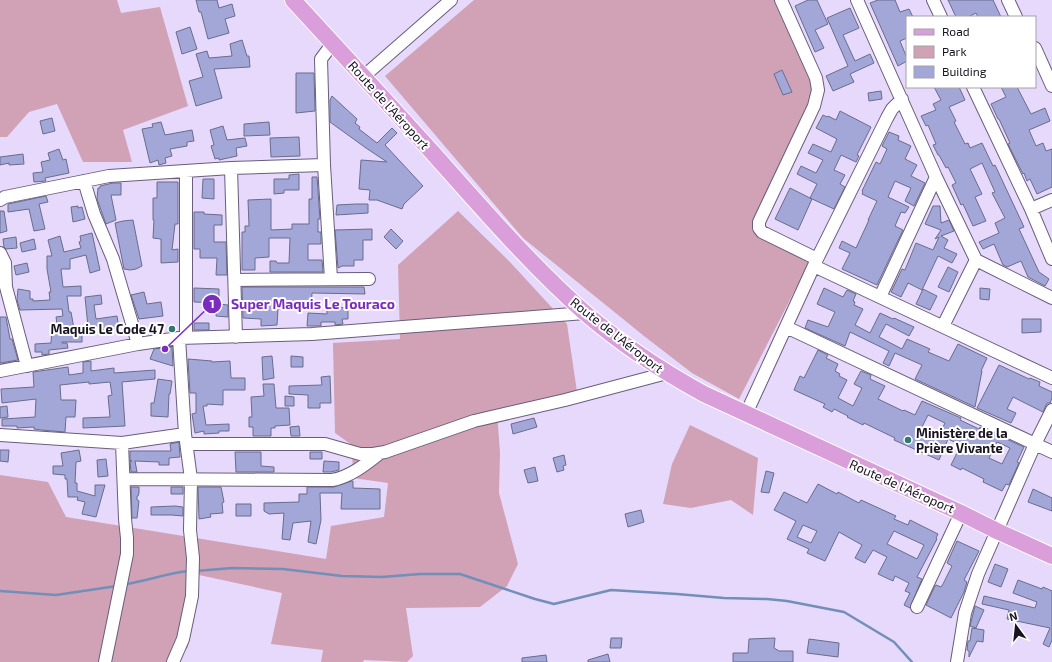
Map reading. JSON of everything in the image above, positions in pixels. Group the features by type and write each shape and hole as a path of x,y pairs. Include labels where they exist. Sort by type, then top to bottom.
{"main road":[{"name":"Route de l'Aéroport","path":"293,0 548,279 585,313 628,347 667,373 704,394 1052,556"}],"street":[{"path":"364,76 451,0"},
{"path":"781,0 816,78 818,90 814,106 759,222 759,228 762,232 815,263 880,297 1052,378"},
{"path":"857,0 902,85 902,99 936,177 976,260 1052,298"},
{"path":"933,0 941,16"},
{"path":"1008,0 1016,16"},
{"path":"331,279 324,165 320,59 333,43"},
{"path":"1036,50 1052,86"},
{"path":"973,88 1031,209 1052,258"},
{"path":"746,414 815,263 887,118 892,109 902,99"},
{"path":"0,200 5,197 109,176 231,168 324,165"},
{"path":"231,168 236,337"},
{"path":"173,662 183,639 192,596 193,558 190,530 191,479 186,439 183,338 186,171"},
{"path":"880,297 936,177"},
{"path":"84,181 94,214 113,259 138,344"},
{"path":"1031,209 1052,200"},
{"path":"0,253 5,263 6,287 27,366"},
{"path":"943,326 976,260"},
{"path":"235,280 369,279"},
{"path":"0,371 138,344 183,338 312,334 585,313"},
{"path":"786,327 1052,452"},
{"path":"0,435 122,443 186,439 325,444 360,454 380,453 474,421 565,400 667,373"},
{"path":"957,662 965,613 978,574 1035,444 1052,410"},
{"path":"105,662 127,554 122,443"},
{"path":"124,479 332,480 349,474 369,462 380,453"},
{"path":"917,607 961,513"}],"green space":[{"path":"0,0 117,0 121,13 160,7 188,106 123,130 132,162 83,162 57,104 29,112 7,137 0,137"},
{"path":"474,0 777,0 812,79 810,104 752,229 811,259 739,399 692,373 523,238 385,76"},
{"path":"458,211 509,261 567,324 577,392 497,412 500,453 499,493 518,564 507,586 480,607 406,608 413,656 407,662 364,660 363,662 321,662 323,650 271,644 282,593 199,575 195,612 188,647 176,662 0,662 0,475 48,482 66,517 326,559 331,526 384,517 388,483 353,478 352,445 335,433 333,343 400,339 398,265"},
{"path":"690,425 758,458 753,515 731,500 691,508 663,504 672,464"}],"building":[{"path":"196,0 217,0 219,8 232,4 235,16 225,19 229,33 208,39 201,12 199,12"},
{"path":"808,0 817,0 828,24 815,30 824,48 815,52 795,6"},
{"path":"878,0 895,0 900,12 909,9 912,16 906,16 906,38 900,41 906,56 906,62 898,66 870,3"},
{"path":"948,0 993,0 1001,16 978,16 976,13 970,16 956,16"},
{"path":"850,8 859,28 843,35 855,61 870,54 874,63 850,74 854,82 833,91 826,76 848,66 827,18"},
{"path":"190,27 197,49 182,54 176,32"},
{"path":"242,40 247,56 249,56 250,67 214,69 222,98 196,106 189,81 203,77 196,54 207,51 209,58 232,56 230,44"},
{"path":"782,70 792,92 783,95 774,74"},
{"path":"296,73 314,73 315,111 296,113"},
{"path":"935,88 959,88 965,100 949,107 956,121 954,122 965,144 968,143 970,148 982,143 993,166 995,165 1024,227 1019,229 1039,272 1049,279 1045,286 1028,277 1021,261 1007,267 1003,265 994,244 983,249 979,242 999,233 995,223 1005,218 992,193 995,192 982,163 970,169 982,194 975,197 986,221 973,226 963,204 961,205 952,185 956,183 948,167 946,168 938,155 933,145 936,144 928,125 926,126 921,116 936,110 933,104 941,100"},
{"path":"1002,88 1018,88 1031,114 1045,108 1050,121 1029,130 1036,146 1043,143 1046,151 1052,149 1052,187 1037,194 1030,179 1027,181 1024,173 1023,174 991,104 1006,97"},
{"path":"881,91 882,99 869,101 868,93"},
{"path":"332,96 357,119 355,123 360,127 359,129 377,143 392,128 397,133 385,145 423,186 404,204 402,209 377,200 369,200 370,190 359,189 361,160 387,162 330,122 330,100"},
{"path":"840,111 871,127 857,155 859,156 856,162 841,155 834,170 845,175 840,184 845,187 834,209 810,198 817,184 797,174 801,166 816,173 823,160 808,153 813,144 831,152 837,139 816,128 823,115 836,120"},
{"path":"52,118 55,131 43,134 40,121"},
{"path":"161,122 165,135 192,130 194,141 187,142 187,146 170,149 172,156 165,158 166,163 159,165 158,160 150,163 142,129 153,127 152,124"},
{"path":"269,122 270,135 244,136 244,124"},
{"path":"223,126 227,140 245,138 247,146 236,148 237,156 219,160 219,158 215,159 211,146 214,145 210,130"},
{"path":"889,132 899,136 898,140 911,146 905,159 917,165 911,176 925,183 914,206 905,201 911,188 895,181 888,197 909,207 905,213 901,212 895,226 903,230 877,285 842,269 850,253 839,248 842,241 856,248 869,220 877,201 862,194 862,191 876,162 880,164 887,149 882,146"},
{"path":"299,137 300,156 271,157 270,138"},
{"path":"59,149 63,160 66,159 69,173 45,178 46,181 34,182 33,173 43,172 41,162 50,160 48,153"},
{"path":"23,154 24,164 9,165 9,163 0,165 0,157"},
{"path":"299,174 299,190 284,190 284,193 274,194 274,179 289,179 289,175"},
{"path":"312,177 317,177 320,219 318,219 318,232 321,232 321,244 308,244 308,260 322,260 323,272 270,272 270,261 276,261 277,263 289,263 290,238 269,238 269,257 255,258 255,270 242,270 242,232 245,232 245,226 249,226 248,200 271,199 271,230 292,229 292,224 309,224 309,199 312,199"},
{"path":"203,179 214,179 214,199 202,198"},
{"path":"157,182 178,182 178,224 175,224 172,250 178,249 178,262 161,263 161,239 153,238 153,198 157,198"},
{"path":"121,183 121,195 111,195 116,220 106,224 97,199 98,188 100,188 100,186"},
{"path":"790,188 812,199 798,230 775,219"},
{"path":"46,196 48,202 39,204 45,229 34,231 29,209 8,212 8,204"},
{"path":"368,204 368,213 336,215 337,205"},
{"path":"78,206 78,208 82,207 85,219 73,222 71,207"},
{"path":"933,206 940,206 941,223 949,220 954,231 941,236 948,240 944,248 957,254 952,263 938,256 922,290 908,283 901,297 891,292 902,269 905,270 916,243 933,250 939,237 935,239 941,230 925,224"},
{"path":"0,211 4,211 7,231 0,233"},
{"path":"194,212 222,215 222,225 214,225 214,242 226,242 227,275 216,275 217,258 200,258 200,249 194,249"},
{"path":"133,220 142,266 130,270 124,269 115,223"},
{"path":"372,229 372,240 363,240 363,260 354,260 354,266 342,266 338,268 335,230"},
{"path":"391,229 403,241 396,249 384,237"},
{"path":"92,233 100,270 90,273 86,255 70,259 70,269 61,269 63,287 81,286 81,296 67,296 69,312 71,312 74,329 82,329 82,342 62,342 67,343 68,348 49,350 49,354 42,355 42,352 35,352 35,344 51,343 52,329 58,330 56,317 63,316 62,309 20,310 17,300 18,289 30,291 30,299 33,299 33,301 50,300 49,292 51,292 47,269 47,256 52,256 48,240 60,236 64,252 81,248 79,242 81,241 80,236"},
{"path":"16,237 17,248 6,249 4,247 3,239"},
{"path":"34,239 36,249 22,252 20,243"},
{"path":"27,263 29,272 16,275 14,266"},
{"path":"948,267 958,272 949,292 938,287"},
{"path":"242,287 364,287 365,294 312,293 311,309 299,307 278,309 277,325 261,326 261,319 243,318"},
{"path":"194,288 219,289 219,303 194,302"},
{"path":"824,288 843,297 847,290 856,294 853,301 855,302 854,305 863,309 855,325 870,333 880,313 914,327 909,336 886,324 879,337 902,349 907,339 930,349 928,352 949,361 958,344 987,358 981,371 975,407 915,379 922,365 895,353 889,366 883,363 889,351 850,332 845,346 805,328 808,320 828,327 835,312 817,304"},
{"path":"980,288 990,289 989,300 980,299"},
{"path":"923,289 937,296 930,310 916,304"},
{"path":"144,292 147,304 161,302 163,316 139,319 131,295"},
{"path":"101,295 102,304 94,305 96,319 117,316 119,328 100,330 99,326 88,327 85,297"},
{"path":"217,304 228,305 228,317 216,316"},
{"path":"327,307 348,308 348,319 342,319 343,324 335,325 335,322 321,322 321,326 307,326 308,313 327,314"},
{"path":"0,317 6,317 10,339 12,339 18,360 0,363"},
{"path":"1022,319 1041,319 1041,332 1022,333"},
{"path":"194,323 209,323 209,330 194,330"},
{"path":"172,347 173,366 150,359 154,349"},
{"path":"818,350 828,355 826,358 838,364 835,371 840,374 839,376 847,380 838,398 853,406 862,388 854,384 861,371 871,375 870,379 885,386 878,399 903,411 904,410 915,415 922,401 961,418 960,420 979,429 980,427 1024,447 1017,462 1019,463 1009,485 1006,484 1002,491 983,482 984,479 962,468 961,470 951,465 961,445 948,439 939,460 894,440 895,438 864,423 863,425 834,409 832,412 823,407 825,404 794,390 800,376 804,378","holes":["928,415 945,423 939,435 922,427","997,442 1010,448 1002,464 989,458"]},
{"path":"272,356 274,378 263,380 262,357"},
{"path":"291,356 303,357 303,367 291,367"},
{"path":"188,359 212,362 230,361 231,378 245,378 245,390 223,390 223,405 207,404 207,406 203,406 206,425 229,424 229,431 204,434 204,431 195,433 192,414 196,413 196,393 190,393"},
{"path":"91,361 91,371 114,368 114,373 155,370 155,379 122,382 125,426 83,428 83,418 110,417 108,396 112,395 110,382 89,384 89,382 60,385 61,400 76,400 75,417 66,417 65,432 34,429 34,427 17,428 17,426 2,426 2,419 35,417 36,399 2,403 1,389 34,387 33,372 68,367 69,375 83,373 83,362"},
{"path":"999,365 1029,379 1030,378 1040,382 1039,386 1052,392 1050,403 1047,403 1043,412 1013,397 1007,409 1016,413 1011,423 977,408"},
{"path":"330,376 331,403 320,403 320,408 308,408 308,395 289,394 289,386 322,385 321,377"},
{"path":"158,379 172,381 169,394 168,417 151,416 151,403 154,403"},
{"path":"263,384 274,384 276,408 289,408 290,425 275,426 275,428 271,428 271,436 253,436 253,427 249,427 249,417 252,417 251,397 264,396"},
{"path":"285,396 294,397 294,406 285,406"},
{"path":"7,406 8,417 0,418 0,407"},
{"path":"534,418 537,427 513,434 511,424"},
{"path":"299,426 300,436 291,436 290,427"},
{"path":"179,442 180,457 169,458 169,465 159,465 159,462 135,461 137,472 131,472 130,451 171,451 170,444"},
{"path":"0,450 9,450 8,462 0,461"},
{"path":"79,450 81,461 76,462 75,483 77,483 77,491 95,496 95,485 105,485 96,517 82,514 85,502 77,500 78,497 68,497 67,479 65,479 65,475 53,474 53,466 63,466 61,453"},
{"path":"235,452 261,452 261,466 274,467 274,472 236,472"},
{"path":"310,452 322,452 322,459 310,459"},
{"path":"564,455 566,465 563,466 564,470 557,472 553,458"},
{"path":"106,459 108,476 98,477 97,460"},
{"path":"324,461 339,462 339,470 323,472"},
{"path":"535,467 538,481 528,483 524,470"},
{"path":"766,471 774,473 769,493 761,492"},
{"path":"352,481 353,488 380,489 380,509 341,509 342,493 320,493 321,520 316,544 308,542 311,521 293,523 290,540 282,539 284,513 269,514 264,511 264,503 299,502 299,494 307,494 307,487 334,487"},
{"path":"818,484 859,503 861,500 896,516 894,519 908,525 910,520 938,534 937,539 917,577 922,579 910,608 904,605 910,593 905,591 909,583 895,576 893,581 878,574 887,557 873,550 865,563 855,558 862,545 839,532 825,561 807,553 809,549 787,539 796,521 774,510 784,492 807,503","holes":["803,525 817,531 811,543 797,537","894,531 924,545 917,559 887,544"]},
{"path":"131,487 139,487 139,493 137,496 137,500 139,501 137,518 132,518"},
{"path":"171,487 183,487 183,494 171,494"},
{"path":"198,487 221,487 224,502 222,503 223,513 210,514 211,517 199,519"},
{"path":"1033,489 1052,498 1052,511 1028,502"},
{"path":"236,504 251,504 251,516 236,516"},
{"path":"151,507 183,507 183,516 151,515"},
{"path":"641,510 644,522 628,527 625,514"},
{"path":"957,541 979,551 964,580 967,582 964,592 951,618 926,605 935,586 941,587 952,566 947,563"},
{"path":"995,564 1008,569 1001,587 988,582"},
{"path":"1018,580 1052,591 1052,640 1049,647 1043,644 1050,628 1007,619 1009,610 982,604 984,596 1035,608 1037,602 1013,593"},
{"path":"975,606 984,610 976,628 970,626"},
{"path":"972,628 984,630 983,642 977,641 969,657 969,651 967,650"},
{"path":"611,638 622,638 621,648 610,648"},
{"path":"775,638 774,648 779,651 793,651 793,662 733,662 733,653 748,653 749,639"},
{"path":"809,639 839,643 838,657 807,653"},
{"path":"608,654 610,662 588,662 588,660"},
{"path":"546,655 547,662 522,662 522,658"}],"waterway":[{"path":"196,571 232,568 283,569 342,576 382,577 420,574 460,574 554,604 611,590 787,601 844,612 894,642 912,662"},
{"path":"126,584 173,573 189,571"},
{"path":"0,591 56,595 117,586"}],"place":[{"name":"Maquis Le Code 47","path":"172,329"},
{"name":"Super Maquis Le Touraco","path":"165,349"},
{"name":"Ministère de la Prière Vivante","path":"908,440"}]}
